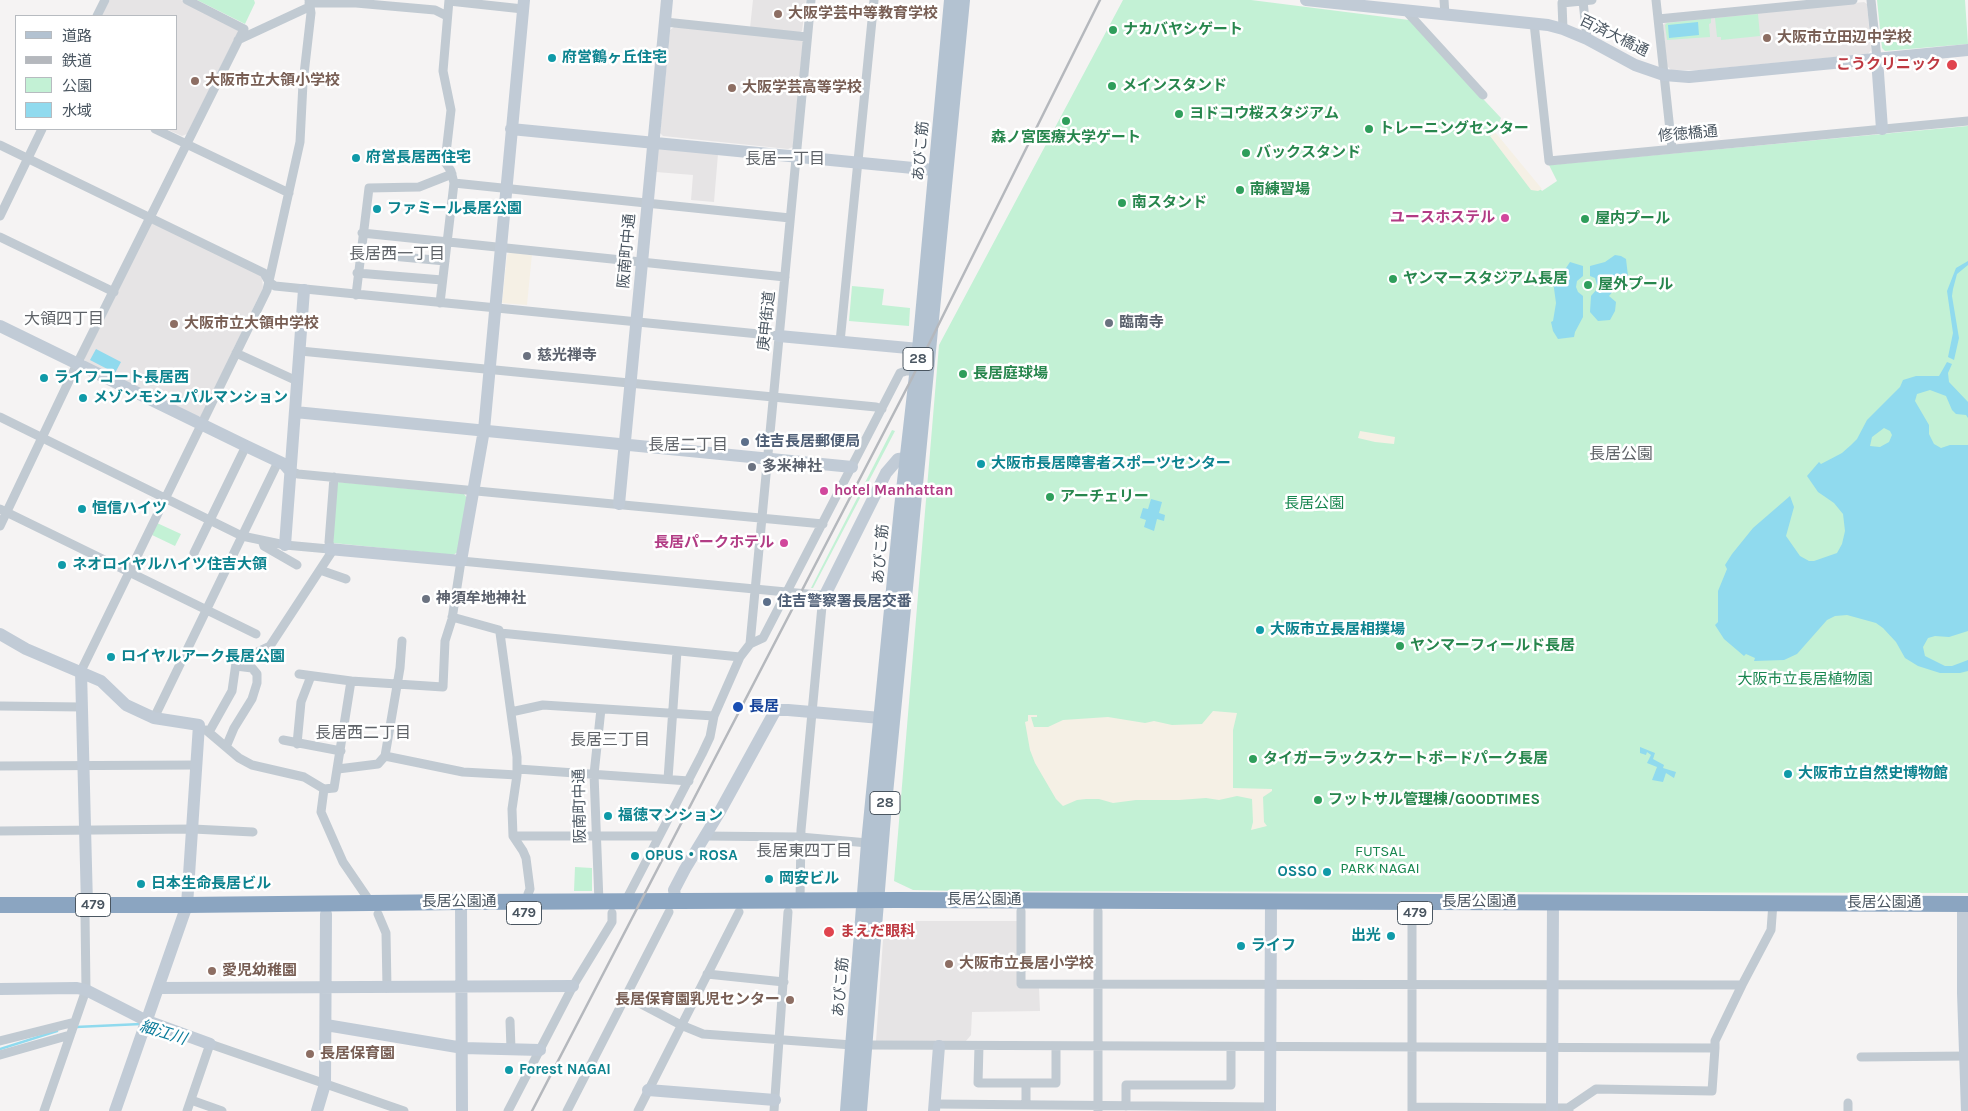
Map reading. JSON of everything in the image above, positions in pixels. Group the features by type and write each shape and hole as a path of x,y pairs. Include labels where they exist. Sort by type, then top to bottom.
{"highway":[{"name":"長居公園通","path":"461,907 529,902 625,902 739,912 794,907"},
{"name":"長居公園通","path":"0,905 86,909 461,907 612,913 672,906 1966,909"},
{"name":"長居公園通","path":"870,906 1021,911 1098,911 1271,906"},
{"name":"長居公園通","path":"186,909 326,914 374,908"},
{"name":"長居公園通","path":"0,915 86,909"}],"main road":[{"name":"あびこ筋","path":"860,1111 859,1045 870,906 905,588 941,170 951,0"},
{"name":"あびこ筋","path":"870,906 868,843 907,458 963,0"},
{"name":"あびこ筋","path":"847,1111 859,1045"}],"street":[{"path":"98,15 105,0"},
{"path":"0,526 3,510 42,438 244,29 187,0"},
{"path":"299,674 351,681 443,686 445,641 453,616 484,430 524,4 449,0 443,71 451,110 445,162 453,179 440,303"},
{"name":"阪南町中通","path":"619,504 667,0"},
{"name":"庚申街道","path":"750,644 811,0"},
{"path":"840,342 874,0"},
{"name":"百済大橋通","path":"1306,0 1338,2 1407,12 1534,23 1563,29 1587,39 1635,65 1664,75 1689,76 1968,50"},
{"path":"1444,0 1445,15"},
{"path":"1563,29 1562,3 1588,0 1587,39"},
{"path":"1656,0 1672,149"},
{"path":"1658,19 1853,0"},
{"path":"1871,0 1882,129"},
{"path":"238,40 309,3 356,3 425,9 435,10 448,16"},
{"path":"44,1111 86,990 85,766 81,671 268,290 301,132 303,83 311,13 309,3"},
{"path":"1407,12 1483,95"},
{"path":"665,22 807,37"},
{"name":"修徳橋通","path":"1534,23 1549,161 1968,121"},
{"path":"512,129 941,170"},
{"path":"0,216 42,130"},
{"path":"157,130 289,192"},
{"path":"0,145 264,273 269,282 275,286 919,349"},
{"path":"356,294 357,273 369,188 419,187 453,179 506,188 790,218"},
{"path":"362,233 785,277"},
{"path":"0,237 114,292"},
{"path":"360,254 444,261"},
{"path":"357,273 442,280"},
{"path":"285,545 304,290"},
{"path":"0,326 246,446 298,474 823,524"},
{"path":"300,351 882,409"},
{"path":"236,353 297,381"},
{"path":"625,902 710,737 714,716 740,657 750,644 763,638 900,374 906,371 917,371"},
{"path":"295,412 852,467"},
{"path":"0,417 242,536 285,545 893,600 905,588"},
{"path":"194,553 246,446"},
{"path":"648,1090 774,1105 784,982 794,907 822,606 825,595 886,473 898,459 907,458"},
{"path":"154,718 278,462"},
{"path":"116,1111 186,909 197,765 204,729 232,691 236,666 241,653 255,654 270,646 331,553 329,549 334,477"},
{"path":"3,510 256,634"},
{"path":"262,540 264,546 297,565"},
{"path":"320,570 346,579"},
{"path":"453,616 499,630 500,633 518,772 512,809 513,836 526,858 530,890 528,894 529,902"},
{"path":"500,633 740,657"},
{"path":"0,634 26,649 101,681 126,705 154,718 204,729 239,758 252,765 304,778 324,789 334,788 351,681"},
{"path":"338,769 378,764 385,756 400,668 402,641"},
{"path":"668,779 677,651"},
{"path":"226,747 234,728 252,699 257,683 257,674 252,668 236,666"},
{"path":"296,744 301,702 311,676"},
{"path":"511,712 543,705 714,716"},
{"path":"0,706 82,707"},
{"name":"阪南町中通","path":"599,902 594,774 601,709"},
{"path":"566,1111 672,906 674,890 774,713 782,710 881,718"},
{"path":"283,740 296,744 341,751"},
{"path":"385,756 463,772 594,774 689,781"},
{"path":"0,766 197,765"},
{"path":"324,789 321,812 343,862 374,908 386,933 387,988"},
{"path":"0,831 192,829 253,832"},
{"path":"513,836 660,836"},
{"path":"704,836 800,837 868,843"},
{"path":"939,1046 934,1108 1026,1105 1098,1108 1126,1106 1270,1109 1271,906"},
{"path":"461,907 462,1111"},
{"path":"1412,907 1412,1109 1568,1110 1596,1089 1712,1091 1715,1041 1771,930 1773,908"},
{"path":"1552,1109 1553,907"},
{"path":"1966,909 1967,1111"},
{"path":"1021,911 1021,984 1742,985"},
{"path":"1098,911 1098,1108"},
{"path":"638,1111 739,912"},
{"path":"508,1111 572,986 612,922 612,913"},
{"path":"317,1111 326,1084 326,914"},
{"path":"707,974 784,982"},
{"path":"159,988 572,986"},
{"path":"0,989 77,988 86,990 147,1022 404,1111"},
{"path":"626,996 681,1025 703,1034 859,1045 1715,1048"},
{"path":"510,1021 511,1049"},
{"path":"0,1041 75,1022"},
{"path":"326,1026 463,1048 540,1050"},
{"path":"0,1055 70,1036"},
{"path":"187,1111 210,1044"},
{"path":"978,1046 978,1083 1056,1084 1056,1046"},
{"path":"1126,1106 1126,1085 1231,1085 1231,1046"},
{"path":"1861,1057 1966,1056"},
{"path":"1026,1083 1026,1105"},
{"path":"191,1100 222,1111"}],"shaded area":[{"name":"大阪市立大領小学校","path":"110,0 181,0 237,29 238,32 187,134 182,136 168,130 178,130 178,15 102,15"},
{"name":"大阪学芸中等教育学校","path":"753,0 806,0 802,31 799,33 750,28"},
{"name":"大阪市立田辺中学校","path":"1864,2 1867,4 1871,50 1868,54 1701,70 1671,70 1667,66 1663,25 1666,22"},
{"name":"大阪学芸高等学校","path":"674,27 800,39 803,42 793,147 788,149 663,136 660,133 670,30"},
{"path":"658,148 718,154 714,202 691,200 693,175 656,172"},
{"name":"大阪市立大領中学校","path":"154,223 262,276 263,288 201,416 197,417 86,362 84,359 151,224"},
{"name":"大阪市立長居小学校","path":"903,921 1017,921 1017,987 1039,988 1040,1011 972,1012 971,1035 966,1041 876,1041 883,940"}],"green space":[{"path":"197,0 254,0 255,3 245,24"},
{"name":"長居公園","path":"1123,0 1251,0 1409,20 1501,118 1495,133 1542,191 1557,181 1549,165 1968,126 1968,893 960,891 913,890 894,881 939,345"},
{"path":"1877,0 1965,0 1968,44 1885,51 1882,48"},
{"path":"1758,14 1760,36 1721,40 1721,37 1717,37 1715,18"},
{"path":"1711,18 1711,23 1709,24 1710,37 1667,40 1665,25 1667,23"},
{"path":"852,286 884,289 882,305 910,308 909,326 849,321"},
{"path":"892,430 895,431 813,588 811,588"},
{"path":"339,482 464,494 467,498 458,552 453,555 333,543 336,484"},
{"path":"157,523 181,534 175,546 152,535"},
{"path":"575,867 592,868 592,891 574,891"}],"sand":[{"path":"1495,132 1542,189 1538,191 1531,190 1490,136"},
{"path":"510,252 532,254 527,305 502,303 507,255"},
{"path":"1360,431 1395,437 1394,444 1358,438"},
{"path":"1213,711 1237,713 1233,730 1233,788 1272,789 1263,797 1264,822 1267,826 1251,830 1253,822 1252,799 1237,796 1219,800 1206,798 1136,800 1113,803 1099,799 1086,799 1077,800 1063,806 1056,799 1035,763 1030,750 1025,722 1028,721 1028,715 1037,715 1037,717 1031,717 1034,727 1048,727 1063,720 1108,717 1145,723 1154,721 1172,725 1202,724"}],"water":[{"path":"1698,22 1699,35 1669,38 1668,25"},
{"path":"1615,255 1626,259 1628,276 1618,276 1615,284 1597,285 1595,278 1590,276 1590,266 1605,262"},
{"path":"1968,261 1968,265 1957,274 1952,296 1959,338 1954,360 1948,357 1953,333 1947,291 1956,268"},
{"path":"1570,262 1583,266 1583,276 1577,281 1576,287 1583,296 1583,317 1574,337 1558,339 1553,331 1551,322 1553,321 1556,303 1553,281 1566,279 1562,274"},
{"path":"1608,286 1613,291 1609,296 1616,302 1615,311 1610,320 1598,321 1590,312 1591,296 1597,289 1607,288"},
{"path":"96,349 121,362 115,373 90,360"},
{"path":"1947,362 1952,364 1948,373 1949,382 1968,402 1968,418 1966,415 1956,414 1952,410 1946,396 1930,390 1917,394 1915,401 1929,425 1929,434 1934,444 1941,448 1950,445 1968,445 1968,631 1949,637 1935,636 1928,638 1923,647 1925,656 1945,666 1952,666 1968,660 1968,671 1940,673 1918,666 1905,658 1896,642 1883,628 1876,623 1847,615 1835,616 1827,620 1797,654 1784,660 1754,661 1755,658 1746,654 1744,656 1724,639 1715,625 1718,622 1718,591 1727,569 1725,565 1732,554 1753,528 1790,496 1794,507 1786,536 1800,556 1809,561 1814,561 1837,553 1842,544 1845,531 1843,514 1834,503 1818,492 1807,476 1819,462 1821,464 1842,453 1857,439 1867,420 1900,387 1903,380 1916,376 1939,376","holes":["1884,428 1890,431 1892,435 1889,442 1880,447 1870,446 1872,437"]},
{"path":"1151,499 1162,502 1159,513 1165,515 1164,521 1157,519 1154,531 1144,527 1146,520 1140,518 1143,508 1148,509"},
{"path":"1640,747 1655,753 1653,759 1664,765 1663,768 1676,772 1674,778 1666,773 1663,782 1652,780 1657,767 1647,763 1651,755 1647,752 1646,755 1640,753"}],"waterway":[{"name":"細江川","path":"76,1027 141,1024"},
{"name":"細江川","path":"0,1049 57,1031"}],"railway":[{"path":"532,1111 911,380 1100,0"}],"place":[{"name":"大阪学芸中等教育学校","path":"778,14"},
{"name":"ナカバヤシゲート","path":"1113,30"},
{"name":"大阪市立田辺中学校","path":"1767,38"},
{"name":"府営鶴ヶ丘住宅","path":"552,58"},
{"name":"こうクリニック","path":"1952,65"},
{"name":"大阪市立大領小学校","path":"195,81"},
{"name":"メインスタンド","path":"1112,86"},
{"name":"大阪学芸高等学校","path":"732,88"},
{"name":"ヨドコウ桜スタジアム","path":"1179,114"},
{"name":"森ノ宮医療大学ゲート","path":"1066,121"},
{"name":"トレーニングセンター","path":"1369,129"},
{"name":"バックスタンド","path":"1246,153"},
{"name":"府営長居西住宅","path":"356,158"},
{"name":"南練習場","path":"1240,190"},
{"name":"南スタンド","path":"1122,203"},
{"name":"ファミール長居公園","path":"377,209"},
{"name":"ユースホステル","path":"1505,218"},
{"name":"屋内プール","path":"1585,219"},
{"name":"ヤンマースタジアム長居","path":"1393,279"},
{"name":"屋外プール","path":"1588,285"},
{"name":"臨南寺","path":"1109,323"},
{"name":"大阪市立大領中学校","path":"174,324"},
{"name":"慈光禅寺","path":"527,356"},
{"name":"長居庭球場","path":"963,374"},
{"name":"ライフコート長居西","path":"44,378"},
{"name":"メゾンモシュパルマンション","path":"83,398"},
{"name":"住吉長居郵便局","path":"745,442"},
{"name":"大阪市長居障害者スポーツセンター","path":"981,464"},
{"name":"多米神社","path":"752,467"},
{"name":"hotel Manhattan","path":"824,491"},
{"name":"アーチェリー","path":"1050,497"},
{"name":"恒信ハイツ","path":"82,509"},
{"name":"長居パークホテル","path":"784,543"},
{"name":"ネオロイヤルハイツ住吉大領","path":"62,565"},
{"name":"神須牟地神社","path":"426,599"},
{"name":"住吉警察署長居交番","path":"767,602"},
{"name":"大阪市立長居相撲場","path":"1260,630"},
{"name":"ヤンマーフィールド長居","path":"1400,646"},
{"name":"ロイヤルアーク長居公園","path":"111,657"},
{"name":"長居","path":"738,707"},
{"name":"タイガーラックスケートボードパーク長居","path":"1253,759"},
{"name":"大阪市立自然史博物館","path":"1788,774"},
{"name":"フットサル管理棟/GOODTIMES","path":"1318,800"},
{"name":"福徳マンション","path":"608,816"},
{"name":"OPUS・ROSA","path":"635,856"},
{"name":"OSSO","path":"1327,872"},
{"name":"岡安ビル","path":"769,879"},
{"name":"日本生命長居ビル","path":"141,884"},
{"name":"まえだ眼科","path":"829,932"},
{"name":"出光","path":"1391,936"},
{"name":"ライフ","path":"1241,946"},
{"name":"大阪市立長居小学校","path":"949,964"},
{"name":"愛児幼稚園","path":"212,971"},
{"name":"長居保育園乳児センター","path":"790,1000"},
{"name":"長居保育園","path":"310,1054"},
{"name":"Forest NAGAI","path":"509,1070"}],"district":[{"name":"長居一丁目","path":"785,159"},
{"name":"長居西一丁目","path":"397,254"},
{"name":"大領四丁目","path":"64,319"},
{"name":"長居二丁目","path":"688,445"},
{"name":"長居公園","path":"1621,454"},
{"name":"長居西二丁目","path":"363,733"},
{"name":"長居三丁目","path":"610,740"},
{"name":"長居東四丁目","path":"804,851"}],"park label":[{"name":"大阪市立長居植物園","path":"1805,680"},
{"name":"FUTSAL PARK NAGAI","path":"1380,860"}]}
